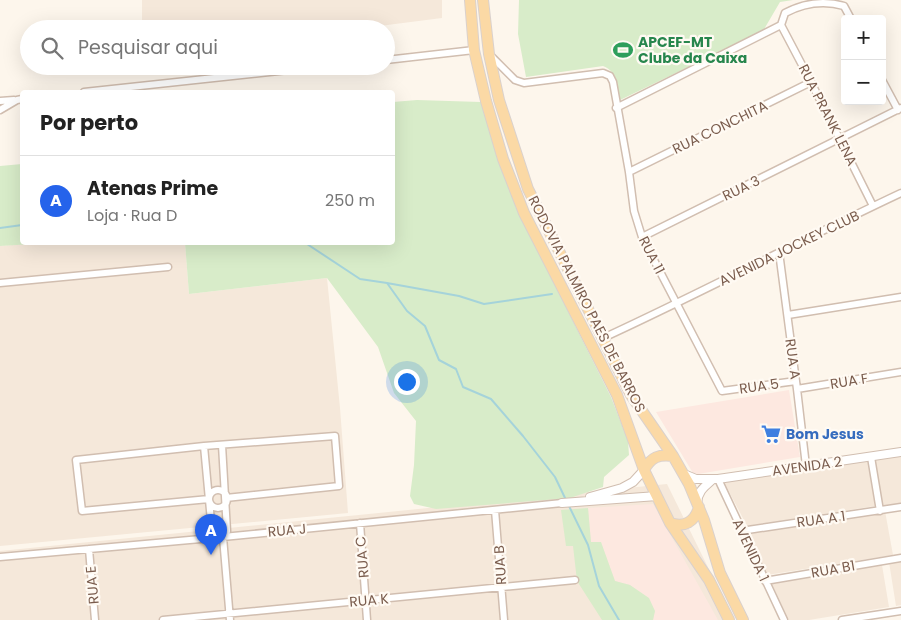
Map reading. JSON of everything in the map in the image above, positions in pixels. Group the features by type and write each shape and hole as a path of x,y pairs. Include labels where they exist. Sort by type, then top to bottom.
{"main road":[{"name":"RODOVIA PALMIRO PAES DE BARROS","path":"470,0 474,50 486,101 503,159 524,213 617,395 644,470 670,523 709,580 729,620"},
{"name":"RODOVIA PALMIRO PAES DE BARROS","path":"483,0 489,54 499,100 528,189 631,395 684,474 698,505 720,573 743,620"},
{"path":"644,470 648,462 655,457 673,456"},
{"path":"670,523 676,525 689,523 694,519 698,505"}],"street":[{"path":"616,108 781,25 785,13 800,5 832,2 844,6 849,15"},
{"name":"RUA PRANK LENA","path":"781,25 873,206"},
{"path":"395,59 474,50"},
{"name":"RUA 11","path":"489,54 516,80 524,83 603,73 610,76 613,82 634,211 642,236 722,392"},
{"path":"103,90 242,75"},
{"name":"RUA CONCHITA","path":"629,172 811,82"},
{"path":"886,87 899,109"},
{"path":"0,101 20,100"},
{"path":"0,110 20,100"},
{"name":"RUA 3","path":"642,236 899,109"},
{"name":"AVENIDA JOCKEY CLUB","path":"603,338 677,304 779,252 901,194"},
{"name":"RUA A","path":"779,252 806,466"},
{"path":"0,284 168,268"},
{"path":"788,315 901,297"},
{"name":"RUA F","path":"797,389 901,372"},
{"name":"RUA 5","path":"722,392 796,381"},
{"path":"209,499 82,511 76,460 204,446 335,436 339,486 226,498"},
{"path":"222,445 227,530"},
{"path":"204,446 212,532"},
{"name":"AVENIDA 2","path":"684,474 696,479 715,479 901,452"},
{"path":"871,457 880,511"},
{"name":"RUA J","path":"574,502 622,488 633,482 644,470"},
{"path":"698,505 698,496 701,489 715,479"},
{"name":"AVENIDA 1","path":"715,479 784,620"},
{"path":"218,490 224,492 226,498 225,503 218,507 211,504 209,499 212,492 218,490"},
{"name":"RUA J","path":"0,557 360,524 562,503 657,496"},
{"name":"RUA A 1","path":"741,531 901,507"},
{"name":"RUA B","path":"496,510 504,620"},
{"name":"RUA C","path":"360,524 367,620"},
{"path":"223,537 230,617"},
{"name":"RUA E","path":"89,549 95,620"},
{"name":"RUA B1","path":"765,581 901,558"},
{"name":"RUA K","path":"163,620 230,617 576,580"},
{"path":"842,620 901,611"}],"shaded area":[{"path":"142,0 442,0 442,18 395,24 395,20 142,20"},
{"path":"185,245 189,294 327,278 348,513 0,546 0,246"},
{"path":"789,390 800,457 698,474 693,473 656,412"},
{"path":"901,456 901,503 882,506 874,460"},
{"path":"868,461 875,506 747,526 724,482"},
{"path":"667,484 734,620 0,620 0,551"},
{"path":"653,504 718,620 653,620 655,611 630,585 615,581 601,543 591,542 588,508"},
{"path":"885,511 893,555 767,575 749,534"},
{"path":"901,560 901,605 896,606 889,562"},
{"path":"882,565 889,607 809,620 789,620 772,584"}],"green space":[{"name":"APCEF-MT Clube da Caixa","path":"519,0 793,0 780,2 763,31 620,100 615,76 603,66 526,77 518,34"},
{"path":"417,100 481,102 516,208 611,397 628,441 629,455 604,477 603,487 570,498 436,509 414,504 410,496 414,465 416,421 394,393 378,347 327,278 189,294 185,245 395,245 395,102"},
{"path":"20,164 20,245 0,246 0,166"},
{"path":"588,508 591,542 601,542 615,581 630,585 649,598 655,611 653,620 602,620 577,581 573,546 566,546 561,510"}],"waterway":[{"path":"0,228 20,225"},
{"path":"309,245 360,279 387,283 407,311 425,326 439,360 456,369 463,387 491,399 555,477 566,500"},
{"path":"387,283 459,296 484,304 552,294"},
{"path":"568,504 588,545 599,586 619,620"}],"place":[{"name":"APCEF-MT Clube da Caixa","path":"623,50"},
{"name":"Bom Jesus","path":"771,434"},
{"name":"Atenas Prime","path":"211,555"}]}
